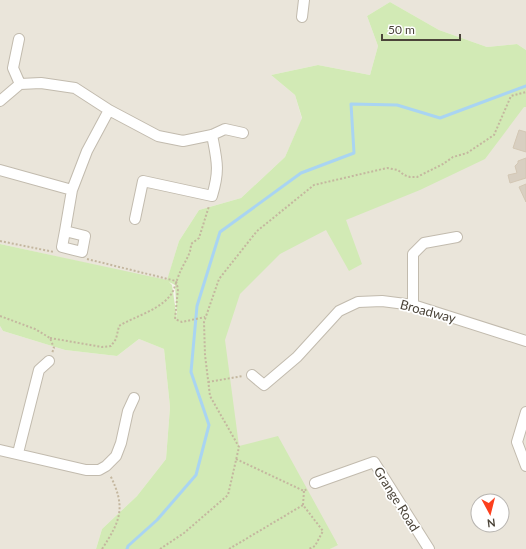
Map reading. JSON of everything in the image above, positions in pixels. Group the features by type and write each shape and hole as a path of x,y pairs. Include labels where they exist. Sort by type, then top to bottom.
{"street":[{"path":"302,17 304,0"},
{"path":"19,39 13,68 20,84"},
{"path":"0,101 20,84 41,83 75,88 109,110 158,136 183,141 212,135 226,129 243,133"},
{"path":"65,231 72,190 87,151 109,110"},
{"path":"135,219 143,181 212,196 217,180 218,163 212,135"},
{"path":"0,170 72,190"},
{"path":"413,305 413,254 424,242 457,237"},
{"name":"Broadway","path":"252,375 264,385 297,357 339,311 358,302 382,300 413,305 526,341"},
{"path":"18,453 38,370 49,361"},
{"path":"0,450 86,470 99,470 106,466 116,456 121,443 128,411 134,398"},
{"path":"526,412 517,442 526,466"},
{"name":"Grange Road","path":"315,483 374,462 429,549"}],"path":[{"path":"160,549 184,533 228,495 239,447 210,396 205,355 204,317 219,279 257,231 314,185 387,168 398,170 404,175 410,177 417,177 443,164 452,156 467,153 494,135 511,96 526,92"},
{"path":"0,316 35,329 50,338 102,347 111,346 116,339 119,326 144,314 163,302 172,292 180,270 191,252 191,244 199,238 212,196"},
{"path":"176,281 178,289 175,319 182,322 204,317"},
{"path":"49,361 54,348 50,338"},
{"path":"208,382 252,375"},
{"path":"236,459 304,491"},
{"path":"102,549 119,518 119,497 106,466"},
{"path":"304,491 315,483"},
{"path":"304,491 304,505 324,532 315,546 309,549"},
{"path":"229,549 304,505"}],"shaded area":[{"path":"0,0 526,0 526,50 517,44 487,47 439,30 390,2 367,16 378,46 370,75 318,65 271,75 295,95 302,119 285,157 241,198 199,210 179,241 167,281 0,244"},
{"path":"526,92 526,549 330,549 338,544 239,447 210,396 219,279"},
{"path":"0,326 3,331 65,350 117,356 139,339 164,349 170,407 166,459 137,496 102,529 96,549 0,549"}],"green space":[{"path":"390,2 439,30 487,47 517,44 526,50 526,107 524,107 485,159 420,190 346,220 362,264 349,271 326,230 280,254 240,294 225,340 239,446 278,436 338,545 330,549 96,549 102,529 137,496 166,459 170,407 164,349 139,339 117,356 65,350 3,331 0,326 0,244 167,280 179,241 199,210 241,198 285,157 302,118 295,95 271,75 318,65 370,75 378,46 367,16","holes":["169,282 175,285 177,319 172,285"]}],"building":[{"path":"519,130 526,132 526,152 513,148"},
{"path":"526,158 526,178 510,183 508,175 517,173 515,166 518,161"},
{"path":"526,184 526,202 519,187"}],"waterway":[{"path":"127,549 128,546 157,520 196,475 209,425 191,372 197,306 220,232 301,173 354,153 351,104 397,105 440,118 526,86"}]}
